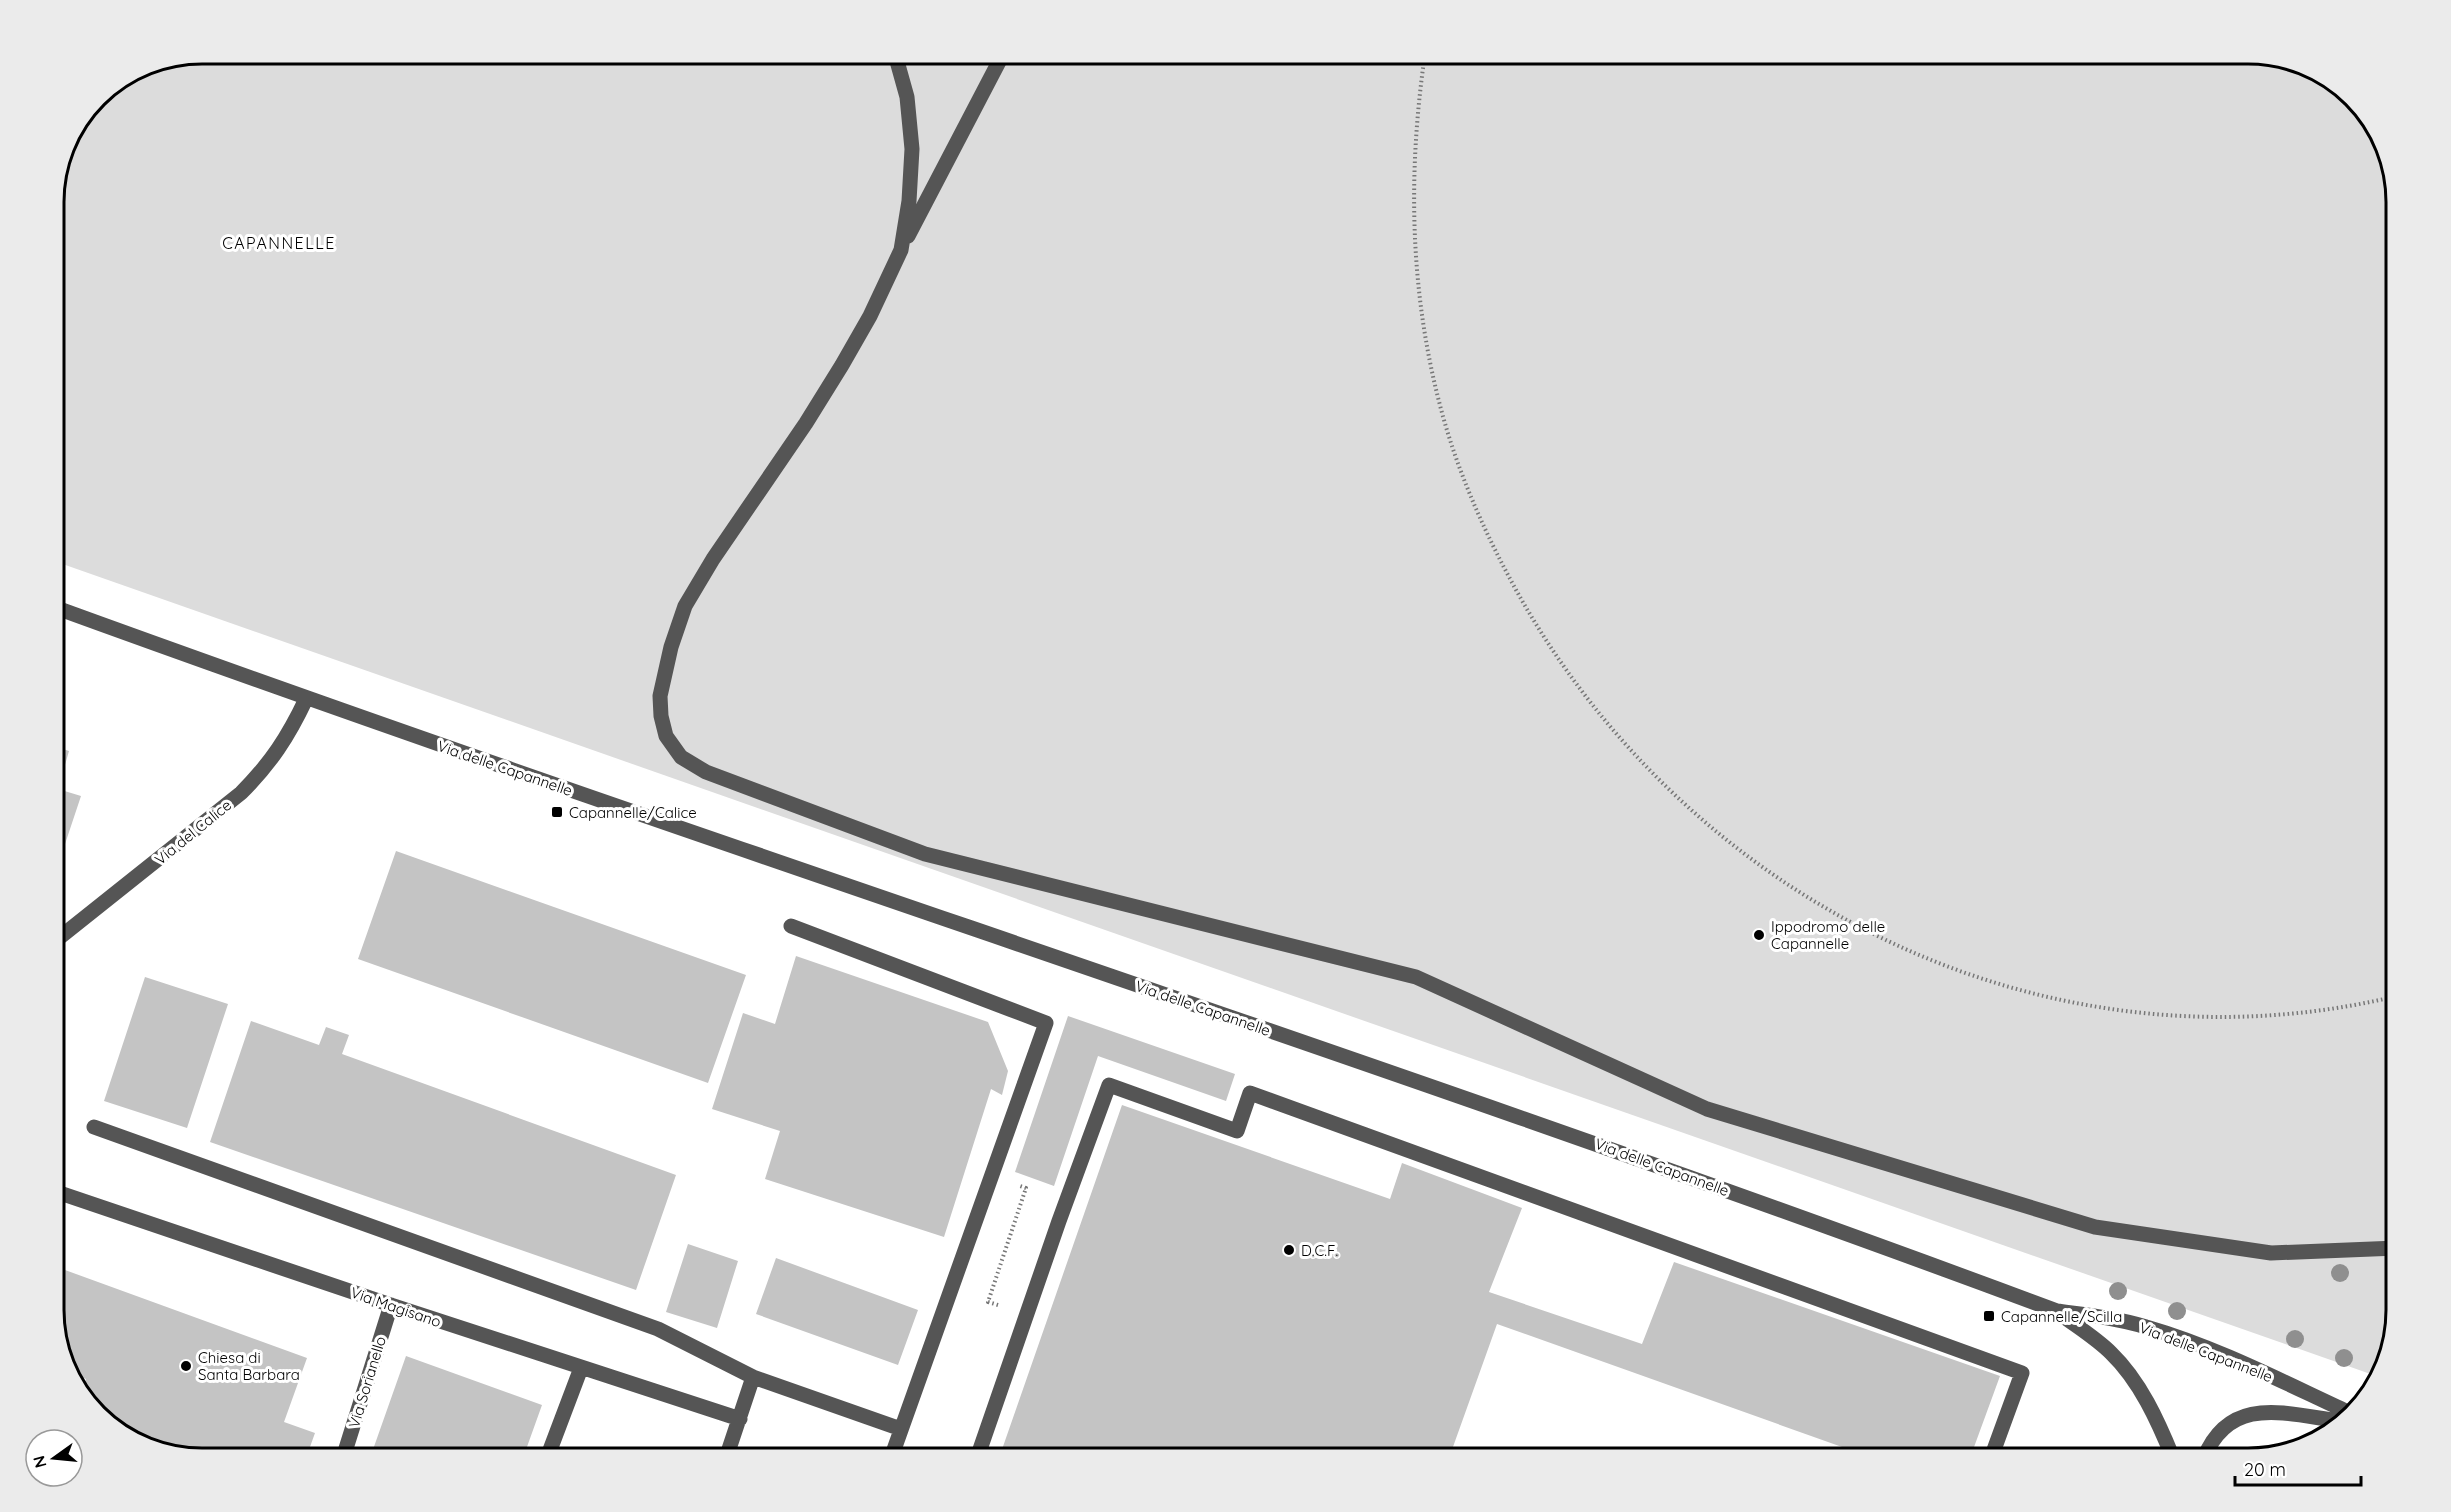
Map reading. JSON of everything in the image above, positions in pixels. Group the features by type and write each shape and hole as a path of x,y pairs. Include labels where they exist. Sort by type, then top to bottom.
{"street":[{"path":"898,65 907,97 912,149 909,201 901,250"},
{"path":"997,65 901,250 870,316 842,365 806,423 713,559 685,606 663,677 660,706 666,736 672,748 692,765 925,854 1416,977 1707,1109 2095,1227 2271,1253 2386,1248"},
{"name":"Via delle Capannelle","path":"65,611 306,699 1611,1149 2057,1311 2122,1321 2158,1331 2259,1371 2343,1410"},
{"name":"Via del Calice","path":"65,933 241,794 267,767 279,750 306,699"},
{"path":"791,926 1046,1023 894,1448"},
{"path":"980,1448 1109,1085 1237,1131 1250,1093 2022,1373 1995,1448"},
{"path":"94,1127 658,1329 753,1377 901,1429"},
{"name":"Via Magisano","path":"65,1195 580,1368 740,1419"},
{"name":"Via Sorianello","path":"346,1448 391,1305"},
{"path":"2057,1311 2097,1341 2123,1367 2152,1413 2168,1448"},
{"path":"551,1448 580,1368"},
{"path":"730,1448 753,1377"},
{"path":"2210,1448 2220,1430 2231,1421 2251,1413 2273,1412 2331,1420"}],"path":[{"path":"1424,64 1414,152 1415,248 1423,325 1445,424 1474,502 1495,550 1539,631 1589,702 1629,750 1663,785 1736,848 1775,877 1815,902 1935,962 2011,988 2097,1007 2164,1016 2205,1018 2243,1018 2307,1013 2386,998"},
{"path":"988,1302 1026,1188"}],"shaded area":[{"name":"Ippodromo delle Capannelle","path":"2248,64 2284,69 2317,83 2346,105 2368,134 2382,167 2386,194 2386,1309 2382,1345 2370,1374 65,565 65,194 69,167 79,142 99,112 126,88 158,72 194,65"}],"building":[{"path":"65,750 69,751 65,765"},
{"path":"65,791 81,796 65,844"},
{"path":"396,851 746,975 708,1083 358,959"},
{"path":"796,956 988,1022 1008,1071 1002,1095 991,1089 944,1237 765,1179 780,1131 712,1109 743,1013 775,1024"},
{"path":"145,977 228,1004 187,1128 104,1101"},
{"path":"1068,1016 1235,1074 1226,1101 1098,1056 1054,1186 1015,1172"},
{"path":"251,1021 319,1045 326,1027 349,1035 342,1054 676,1175 636,1290 210,1142"},
{"name":"D.C.F.","path":"1122,1105 1390,1199 1402,1163 1522,1208 1489,1292 1642,1344 1674,1262 2000,1376 1974,1448 1845,1448 1497,1324 1453,1448 1002,1448"},
{"path":"688,1244 738,1261 717,1328 666,1312"},
{"path":"776,1258 918,1310 898,1365 756,1314"},
{"name":"Chiesa di Santa Barbara","path":"65,1270 307,1358 284,1422 315,1433 310,1448 203,1448 167,1443 134,1429 119,1419 93,1393 86,1379 83,1378 75,1362 69,1345 65,1318"},
{"path":"406,1356 542,1405 527,1448 374,1448"}],"place":[{"name":"Capannelle/Calice","path":"557,812"},
{"name":"Ippodromo delle Capannelle","path":"1759,935"},
{"name":"D.C.F.","path":"1289,1250"},
{"name":"Capannelle/Scilla","path":"1989,1316"},
{"name":"Chiesa di Santa Barbara","path":"186,1366"}],"district":[{"name":"CAPANNELLE","path":"279,243"}]}
